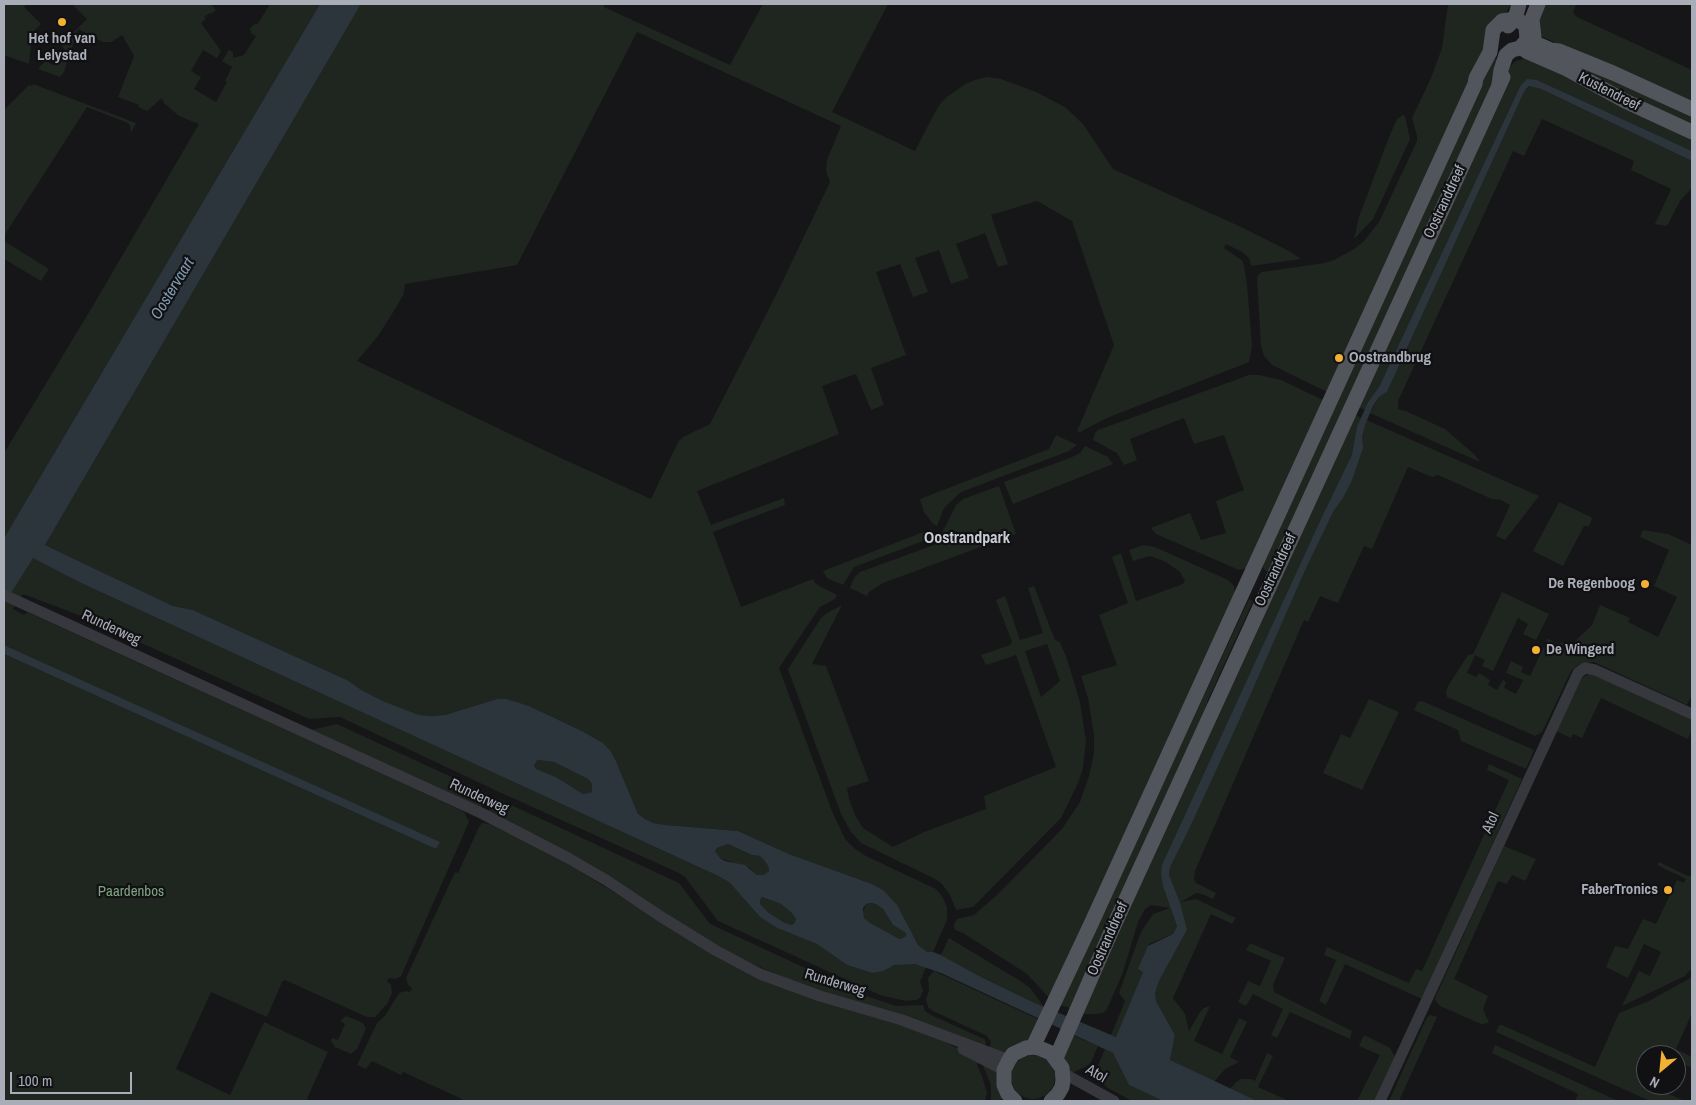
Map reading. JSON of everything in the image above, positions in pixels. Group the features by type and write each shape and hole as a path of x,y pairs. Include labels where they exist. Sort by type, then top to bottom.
{"main road":[{"path":"1514,4 1525,32"},
{"path":"1519,4 1525,32"},
{"path":"1525,32 1502,20 1495,26 1491,34 1502,52 1520,48 1525,32 1533,4"},
{"path":"1525,32 1538,4"},
{"name":"Kustendreef","path":"1525,32 1553,45 1559,51 1692,109"},
{"name":"Kustendreef","path":"1525,32 1558,65 1624,101 1692,132"},
{"name":"Oostranddreef","path":"1056,1058 1075,1012 1499,84 1502,52"},
{"name":"Oostranddreef","path":"1033,1047 1475,84 1502,52"},
{"path":"1010,1099 1004,1085 1006,1065 1019,1050 1033,1047 1046,1050 1056,1058 1063,1073 1062,1087 1055,1101"}],"street":[{"name":"Runderweg","path":"4,596 481,813 568,858 606,880 715,950 760,974 820,996 894,1017 936,1032 952,1044 1006,1065"},
{"name":"Atol","path":"1380,1101 1578,673 1585,668 1595,670 1692,714"},
{"name":"Atol","path":"1063,1073 1114,1101"}],"green space":[{"path":"4,4 27,4 24,7 41,24 32,33 29,64 4,55"},
{"path":"76,4 211,4 216,10 204,17 206,19 201,23 221,51 217,58 203,50 191,71 201,77 194,89 216,102 227,82 225,81 232,67 222,61 229,50 233,52 233,58 244,55 256,36 251,33 250,28 256,23 257,25 270,4 320,4 4,538 4,453 199,124 179,116 164,103 162,98 147,111 138,107 139,105 118,97 134,56 122,35 112,42 103,42 78,29 64,72 60,77 38,69 46,60 52,65 56,61 50,56 56,59 65,50 61,45 87,19 74,6"},
{"path":"361,4 604,4 604,7 730,65 763,4 888,4 832,112 915,151 940,104 948,96 967,83 978,79 988,77 1001,79 1036,92 1065,107 1083,124 1113,169 1239,226 1301,259 1251,266 1249,258 1226,244 1224,248 1243,261 1247,284 1252,346 1249,362 1107,418 1080,432 1077,431 1114,345 1072,221 1037,201 991,215 1008,264 998,267 985,233 956,244 969,278 951,284 939,250 915,258 928,292 913,297 900,264 876,272 906,355 871,368 884,405 871,410 856,374 822,386 839,434 697,491 711,525 784,498 785,505 713,532 741,607 813,579 821,587 837,595 835,599 820,607 779,668 832,811 845,839 866,856 936,889 942,896 947,907 947,920 933,952 927,952 918,945 911,933 872,884 789,854 738,831 666,825 653,823 645,819 638,814 616,761 610,750 603,743 529,706 497,699 445,715 419,715 383,701 347,680 193,610 173,606 45,545","holes":["637,32 841,126 827,160 826,171 830,182 776,295 710,424 683,437 678,442 651,499 357,361 378,336 397,306 404,293 405,284 517,265"]},
{"path":"1448,4 1511,4 1486,48 1327,392 1272,365 1264,356 1261,346 1257,277 1262,272 1334,260 1364,241 1379,222 1417,141 1412,118 1431,78 1442,48"},
{"path":"1543,4 1576,4 1573,13 1577,17 1692,70 1692,105 1541,36 1538,18"},
{"path":"1536,48 1692,115 1692,127"},
{"path":"1530,57 1692,138 1692,151 1537,80 1527,80 1379,387 1368,402 1365,410 1358,407 1510,67 1516,61"},
{"path":"1495,59 1498,59 1493,87 1269,571 1266,571 1263,568 1264,562 1483,80"},
{"path":"33,84 136,123 131,133 128,123 87,107 4,236 4,110 29,85 32,86"},
{"path":"1530,86 1541,89 1692,161 1692,188 1680,201 1666,226 1655,224 1671,189 1631,170 1634,161 1542,119 1524,156 1513,151 1398,401 1398,409 1445,429 1475,455 1480,462 1370,413 1379,397 1387,392 1524,92"},
{"path":"1403,115 1405,116 1410,139 1373,219 1354,239 1359,217 1389,137 1397,119"},
{"path":"4,241 49,269 41,281 4,259"},
{"path":"1249,375 1259,375 1281,380 1323,400 1247,568 1239,570 1156,534 1151,528 1190,513 1201,540 1226,533 1216,501 1244,490 1224,435 1194,444 1184,418 1130,439 1137,460 1124,465 1117,453 1093,440 1098,430"},
{"path":"1355,415 1539,496 1505,540 1496,536 1510,505 1438,475 1432,477 1408,467 1372,549 1364,546 1338,603 1320,596 1308,622 1304,620 1195,871 1194,879 1196,883 1216,893 1213,899 1196,893 1181,902 1196,899 1236,918 1232,924 1211,914 1173,998 1185,1014 1189,1031 1200,1012 1210,1006 1194,1041 1222,1054 1239,1018 1247,1022 1230,1057 1239,1062 1225,1069 1214,1082 1170,1060 1175,1035 1156,1001 1155,993 1159,981 1187,930 1171,908 1177,926 1173,934 1149,944 1143,972 1117,1037 1111,1035 1125,1001 1119,993 1141,932 1153,914 1170,908 1151,905 1145,909 1138,922 1122,975 1107,1009 1103,1013 1081,1014"},
{"path":"1056,435 1077,445 1069,451 961,492 944,508 937,526 933,524 924,512 920,499 1049,449"},
{"path":"1085,446 1108,457 1113,464 1013,504 1004,482 1070,458 1080,453"},
{"path":"999,486 1016,534 883,583 869,592 867,596 850,588 854,578 860,572 934,545 938,541 956,505 963,499"},
{"path":"1559,502 1592,519 1589,526 1584,526 1563,566 1533,551"},
{"path":"931,529 935,533 926,540 854,567 843,585 827,578 823,571"},
{"path":"1643,530 1668,534 1692,545 1692,694 1687,705 1594,662 1581,664 1571,671 1542,732 1535,736 1447,697 1448,686 1468,655 1473,654 1502,592 1549,614 1536,640 1523,634 1528,624 1518,618 1493,671 1482,666 1485,660 1475,655 1467,673 1476,677 1479,673 1490,680 1488,685 1497,690 1503,680 1506,682 1504,688 1516,694 1523,680 1506,673 1511,661 1523,667 1521,672 1530,676 1548,638 1556,644 1564,642 1572,644 1592,625 1600,605 1630,618 1628,622 1658,637 1677,597 1654,586 1669,550 1640,537"},
{"path":"1144,545 1155,547 1228,580 1234,586 1235,595 1051,1000 1027,974 963,933 955,930 954,925 957,919 974,915 998,894 1062,829 1080,802 1089,776 1094,753 1094,735 1088,698 1081,676 1117,665 1099,615 1128,603 1112,557 1121,553 1136,601 1183,584 1185,581 1180,572 1166,562 1150,556 1133,561 1129,550"},
{"name":"Paardenbos","path":"33,557 81,583 716,875 729,882 760,917 777,928 817,944 847,965 872,973 904,963 926,967 920,982 923,991 920,998 906,1001 880,995 718,921 685,877 679,873 497,791 340,717 309,719 84,617 23,594 13,609 24,615 27,612 413,788 464,812 469,822 401,976 396,979 389,978 387,982 391,984 392,993 387,1004 375,1017 367,1017 285,980 282,982 267,1017 211,992 176,1069 230,1095 264,1022 328,1052 306,1101 4,1101 4,654 436,849 439,842 4,645 4,604"},
{"path":"1034,586 1055,640 1060,642 1067,659 1080,702 1086,741 1083,768 1061,818 973,907 956,910 950,895 942,884 861,843 851,832 841,814 788,669 821,618 842,605 812,664 826,666 869,781 847,788 856,817 863,828 893,847 924,832 986,809 984,796 1056,767 1016,655 986,665 981,655 1010,645 1012,642 996,600 1005,596 1020,640 1043,633 1028,588","holes":["1047,644 1060,681 1041,697 1025,651"]},
{"path":"1249,599 1253,601 1208,700 1200,726 1070,1008 1060,1005"},
{"path":"1591,674 1692,720 1692,729 1688,739 1601,698 1582,738 1573,734 1571,738 1556,731 1582,677"},
{"path":"1369,699 1399,712 1362,790 1323,773 1341,734 1350,738"},
{"path":"1422,701 1534,750 1526,769 1461,741 1458,730 1414,710 1418,702"},
{"path":"337,724 488,794 481,809 311,730"},
{"path":"537,760 554,762 588,779 592,784 592,792 583,794 556,777 536,769 534,766"},
{"path":"1489,764 1522,779 1422,999 1345,964 1326,1005 1319,1001 1336,960 1324,955 1327,947 1409,983 1416,969 1422,971 1509,780 1487,770"},
{"path":"494,797 679,883 710,924 866,996 896,1006 923,1005 925,1011 931,1015 984,1039 986,1042 985,1048 785,978 728,953 488,812"},
{"path":"482,823 489,824 510,834 576,869 702,947 937,1038 979,1059 977,1065 987,1093 985,1101 462,1101 462,1099 403,1072 401,1075 372,1061 366,1069 357,1065 377,1023 385,1016 399,993 410,992 412,988 408,985 406,978 455,872 458,873"},
{"path":"728,844 752,855 760,856 768,866 769,872 764,875 757,875 750,868 720,858 715,851 717,848"},
{"path":"1504,846 1536,859 1525,881 1512,875 1507,884 1498,881 1454,979 1488,996 1483,1009 1489,1023 1481,1024 1440,1006 1435,1000"},
{"path":"1659,862 1688,876 1692,876 1692,968 1685,976 1622,1006 1639,971 1650,976 1661,952 1644,944 1628,978 1606,967 1615,946 1628,949 1643,919 1656,924 1677,880 1684,883 1686,879 1657,865"},
{"path":"762,897 781,904 792,913 796,919 795,925 785,923 769,913 760,904 759,900"},
{"path":"866,903 876,904 883,909 893,925 906,933 906,936 901,939 869,923 863,914"},
{"path":"949,938 1022,982 1030,988 1044,1007 981,977 941,955"},
{"path":"1250,943 1285,958 1273,985 1274,992 1352,1031 1350,1039 1290,1012 1277,1038 1271,1035 1283,1009 1253,994 1246,1006 1238,1002 1248,981 1260,986 1271,961 1246,950"},
{"path":"934,971 1042,1021 1030,1042 1003,1053 989,1050 991,1042 987,1036 933,1011 928,1007 926,999 929,991 928,978"},
{"path":"1692,977 1692,1013 1678,1045 1636,1045 1636,1095 1496,1032 1499,1025 1502,1025 1595,1067 1619,1013 1649,1001"},
{"path":"1430,1015 1437,1017 1399,1101 1389,1101 1427,1017"},
{"path":"346,1016 363,1023 366,1029 357,1049 351,1054 335,1047 331,1041 332,1038 338,1040 345,1024 340,1021"},
{"path":"1072,1035 1098,1046 1091,1062 1072,1073 1068,1070 1062,1057"},
{"path":"1364,1035 1390,1048 1394,1055 1394,1059 1375,1101 1357,1101 1380,1055 1359,1046"},
{"path":"1495,1045 1617,1101 1575,1101 1578,1094 1492,1053"},
{"path":"1105,1049 1113,1053 1129,1085 1163,1101 1132,1101 1108,1088 1100,1081 1096,1070"},
{"path":"1267,1053 1273,1056 1258,1087 1289,1101 1257,1101 1230,1089 1241,1079 1255,1081"},
{"path":"1686,1054 1692,1057 1692,1068 1686,1065"},
{"path":"1037,1055 1049,1061 1054,1068 1054,1086 1049,1093 1042,1098 1029,1099 1021,1096 1014,1089 1011,1073 1014,1065 1021,1058"},
{"path":"984,1062 995,1069 1003,1097 1001,1101 991,1101 991,1085 983,1066"},
{"path":"1637,1095 1671,1095 1685,1101 1650,1101"}],"water":[{"name":"Oostervaart","path":"320,4 361,4 45,545 173,606 193,610 347,680 383,701 419,715 445,715 497,699 506,699 529,706 603,743 610,750 616,761 638,814 645,819 653,823 666,825 738,831 789,854 872,884 884,891 897,905 918,945 927,952 941,955 1035,1003 1116,1037 1143,972 1138,969 1148,946 1173,934 1177,926 1163,886 1162,865 1352,455 1357,427 1368,402 1379,387 1521,85 1527,79 1537,80 1692,151 1692,161 1541,89 1529,86 1524,92 1387,392 1379,397 1373,406 1365,425 1362,436 1363,448 1352,480 1343,498 1334,510 1306,568 1237,725 1170,867 1169,875 1180,903 1187,930 1159,981 1155,993 1156,1001 1175,1035 1170,1060 1257,1101 1163,1101 1129,1085 1113,1053 941,973 915,964 895,965 883,971 872,973 847,965 817,944 777,928 760,917 729,882 716,875 81,583 33,558 4,604 4,538","holes":["537,760 554,762 588,779 592,784 592,792 583,794 556,777 536,769 534,766","728,844 752,855 760,856 768,866 769,871 764,875 757,875 745,865 725,861 715,851 717,848","762,897 781,904 796,919 794,924 785,923 769,913 760,904","866,904 876,904 883,909 893,925 906,933 906,936 900,939 870,923 864,918 863,908"]},
{"path":"4,645 440,842 436,849 4,654"}],"place":[{"name":"Het hof van Lelystad","path":"62,22"},
{"name":"Oostrandbrug","path":"1339,358"},
{"name":"De Regenboog","path":"1645,584"},
{"name":"De Wingerd","path":"1536,650"},
{"name":"FaberTronics","path":"1668,890"}],"district":[{"name":"Oostrandpark","path":"967,539"}]}
